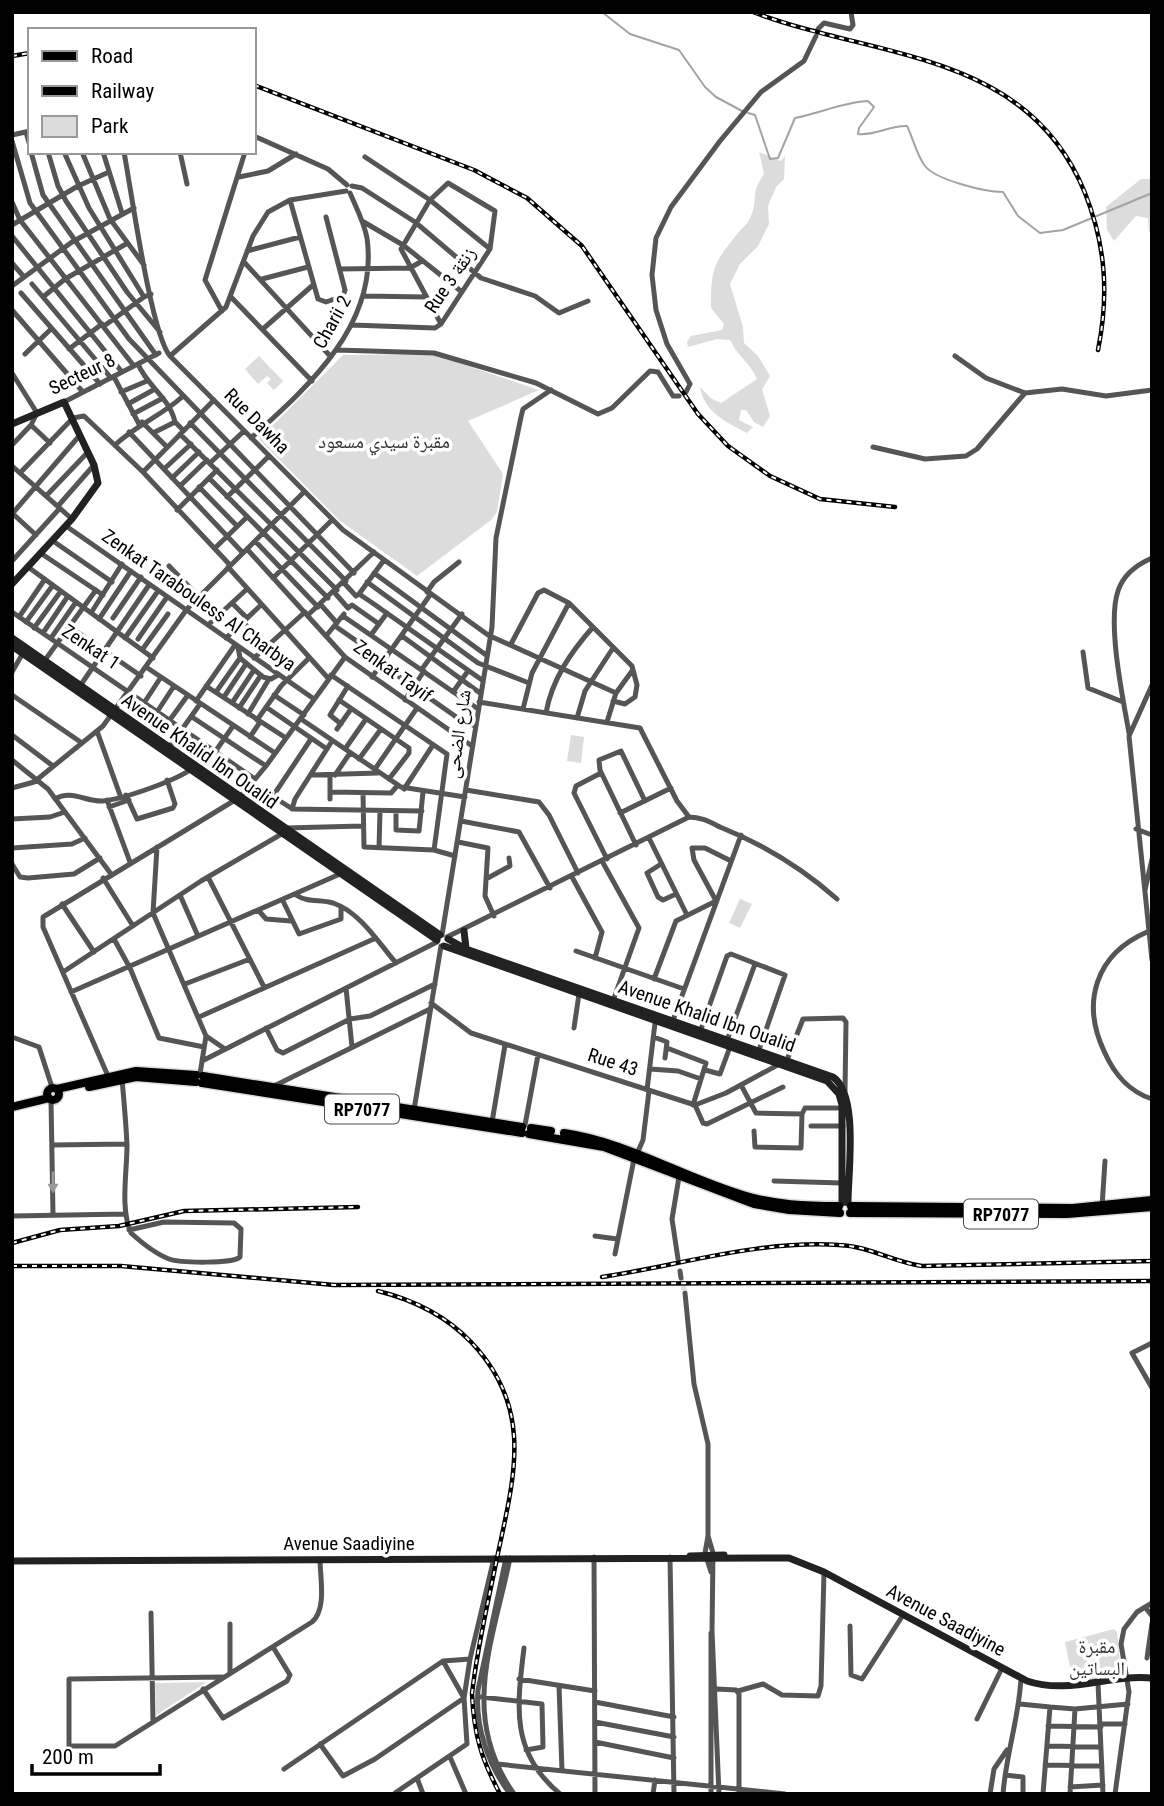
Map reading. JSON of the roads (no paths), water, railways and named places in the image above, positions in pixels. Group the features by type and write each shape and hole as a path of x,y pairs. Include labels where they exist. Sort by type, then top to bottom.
{"main road":[{"name":"Secteur 8","path":"12,424 64,402"},
{"path":"12,584 42,554 97,488 94,465 64,402"},
{"name":"Avenue Khalid Ibn Oualid","path":"12,638 190,770 285,830 442,940 583,993"},
{"name":"Avenue Khalid Ibn Oualid","path":"12,646 168,749 237,799"},
{"name":"Avenue Khalid Ibn Oualid","path":"285,830 340,874 442,940 699,1034 832,1077 845,1091"},
{"path":"464,931 466,949"},
{"name":"Avenue Khalid Ibn Oualid","path":"612,1003 655,1023 672,1024"},
{"name":"Avenue Khalid Ibn Oualid","path":"728,1044 759,1050 827,1081 839,1094 843,1108"},
{"name":"RP7077","path":"12,1107 108,1076 145,1071 526,1129"},
{"name":"RP7077","path":"12,1101 122,1079 200,1078 567,1136 755,1199 784,1204 1067,1214 1152,1207"},
{"path":"845,1091 849,1110 845,1207"},
{"path":"843,1108 842,1183 845,1207"},
{"name":"RP7077","path":"636,1157 679,1177 765,1207 1102,1207 1152,1200"},
{"name":"Avenue Saadiyine","path":"12,1561 709,1556 797,1559 1021,1678 1056,1687 1129,1677 1152,1678"}],"street":[{"path":"818,29 824,23 850,29 853,25 851,12"},
{"path":"686,392 690,384 667,344 656,310 652,275 653,250 671,207 767,86 804,61 816,36"},
{"path":"12,135 28,131"},
{"path":"256,137 340,176 349,189"},
{"path":"12,141 24,187 35,211 146,360 354,573"},
{"path":"32,154 41,190 48,202 156,355"},
{"path":"49,154 62,194 135,303 161,333"},
{"path":"65,154 99,225 148,295"},
{"path":"83,154 110,219 145,267"},
{"path":"104,154 122,213"},
{"path":"124,154 148,295 165,351"},
{"path":"180,154 187,184"},
{"path":"222,311 205,280 245,154"},
{"path":"239,177 268,171 296,154"},
{"path":"365,157 430,200 490,249"},
{"path":"12,225 62,194 108,172"},
{"name":"Rue 3 زنقة","path":"352,325 435,328 441,324 490,249 494,208 448,183 430,200"},
{"path":"170,356 222,311 231,297 259,223 268,212 290,200 349,189 362,188 415,222 487,282 536,296 559,313 588,301"},
{"name":"Charii 2","path":"251,438 312,382 337,350 352,325 364,296 369,269 366,237 349,189"},
{"path":"290,200 313,285 320,301 344,296 326,217"},
{"path":"430,200 415,222 402,251 441,324"},
{"path":"12,202 20,220 65,279 163,398 175,422 191,444 273,523 350,606 379,624"},
{"path":"13,285 76,239 134,208"},
{"path":"361,220 403,245 461,292"},
{"path":"12,236 122,372"},
{"path":"247,251 300,237"},
{"path":"43,297 65,279 126,244"},
{"path":"340,269 410,268 422,261"},
{"path":"244,262 331,357"},
{"path":"12,263 24,277"},
{"path":"262,279 308,267"},
{"path":"32,284 112,378 140,423 167,447"},
{"path":"264,328 313,285"},
{"path":"21,293 100,384"},
{"path":"69,349 148,295"},
{"path":"364,296 426,298"},
{"path":"231,297 264,328 312,382"},
{"path":"12,310 83,392"},
{"path":"25,354 51,329"},
{"path":"337,350 434,353 551,390 586,411 602,414 612,408 646,373 655,370 673,396 679,396"},
{"name":"Secteur 8","path":"64,402 165,351"},
{"name":"Rue Dawha","path":"165,351 332,520 429,594 462,614 488,635 616,693"},
{"path":"955,356 986,378 1026,393 1062,389 1106,396 1152,390"},
{"path":"74,383 88,370"},
{"path":"12,373 37,413 31,425 12,445"},
{"path":"121,392 147,381"},
{"path":"128,404 155,389"},
{"name":"شارع الضحى","path":"414,1110 492,620 496,538 523,409 551,390"},
{"path":"873,446 925,459 966,456 974,452 1026,393"},
{"path":"115,445 140,423 170,408 182,397"},
{"path":"133,414 163,398"},
{"path":"143,472 214,400"},
{"path":"20,473 73,418 84,416 143,472 215,548 247,589 309,658 330,677 447,754 434,850"},
{"path":"138,442 152,432 175,422"},
{"path":"191,423 358,595 387,612 482,680"},
{"path":"31,425 50,443"},
{"path":"180,486 244,431"},
{"name":"Zenkat Tayif","path":"129,432 227,537 273,578 345,657 472,746"},
{"path":"36,535 14,509 80,435"},
{"path":"164,470 191,444"},
{"path":"47,496 88,452"},
{"path":"172,478 199,452"},
{"path":"227,497 269,456"},
{"path":"12,561 94,465"},
{"path":"12,466 72,519"},
{"path":"177,510 217,470"},
{"path":"209,478 328,598"},
{"path":"200,487 237,526"},
{"path":"12,788 27,786 38,779 97,731 130,693 187,610 304,492"},
{"path":"215,548 247,517"},
{"path":"273,578 332,520"},
{"name":"Zenkat Tarabouless Al Charbya","path":"66,526 314,699"},
{"path":"53,541 112,582"},
{"path":"255,541 336,625 414,687 461,721 475,726"},
{"path":"254,658 320,606 374,552"},
{"path":"42,554 114,599"},
{"path":"1152,558 1126,576 1115,598 1114,622 1129,736 1136,829 1152,960"},
{"path":"326,636 384,559"},
{"path":"372,677 422,608 434,582 459,562"},
{"path":"91,613 122,564"},
{"path":"169,566 199,597"},
{"path":"27,567 153,658"},
{"path":"99,619 131,570"},
{"path":"374,573 486,655"},
{"path":"107,609 114,617 141,577"},
{"path":"19,617 45,579"},
{"path":"367,582 484,666 529,683"},
{"path":"26,622 53,585"},
{"path":"80,687 149,585"},
{"path":"121,588 130,594"},
{"path":"208,625 247,589"},
{"path":"45,660 96,590"},
{"path":"34,628 61,591"},
{"path":"125,638 158,591"},
{"path":"511,644 540,591 548,591 569,603 632,666 637,685 635,698 625,704 613,701"},
{"path":"43,633 68,596"},
{"path":"150,639 140,636 167,597"},
{"path":"51,638 76,602"},
{"path":"232,603 266,647"},
{"path":"523,709 529,683 569,603"},
{"path":"123,605 149,623"},
{"path":"226,638 261,605"},
{"name":"Zenkat 1","path":"12,612 255,779"},
{"path":"142,650 166,616 156,612"},
{"path":"371,635 387,612"},
{"path":"405,700 430,657 462,614"},
{"path":"343,616 478,709"},
{"path":"70,627 141,676"},
{"path":"546,713 562,669 593,627"},
{"path":"158,629 169,635"},
{"path":"402,636 480,693"},
{"path":"236,646 240,658 261,676 269,679"},
{"path":"168,749 192,717 206,686 236,646"},
{"path":"577,718 591,681 613,648"},
{"path":"1083,652 1088,688 1123,702"},
{"path":"12,672 23,653"},
{"path":"108,1076 42,922 47,913 237,799 266,766 345,657"},
{"path":"216,692 240,658"},
{"path":"250,737 274,695 309,658"},
{"path":"224,697 246,664"},
{"path":"146,667 275,753"},
{"path":"232,703 254,670"},
{"path":"453,692 468,671"},
{"path":"607,722 616,693 632,671"},
{"path":"248,714 269,679 278,675"},
{"path":"239,708 261,676"},
{"path":"144,703 161,677"},
{"path":"1129,736 1152,685"},
{"path":"157,712 174,686"},
{"path":"206,686 286,738"},
{"path":"348,687 330,716 339,727 351,709"},
{"path":"12,695 82,743"},
{"path":"169,721 188,695"},
{"path":"274,695 332,741 401,787 423,792 465,793 539,802 549,815 602,932 596,958"},
{"path":"339,700 408,748 406,758 389,779"},
{"path":"479,702 636,727 643,731 671,788 689,817"},
{"path":"266,707 327,749"},
{"path":"376,771 417,708"},
{"path":"192,717 266,766"},
{"path":"366,719 333,775 330,795 394,793 433,745"},
{"path":"215,752 233,726"},
{"path":"359,759 381,729"},
{"path":"97,731 138,819 173,808 167,780"},
{"path":"12,735 54,766"},
{"path":"311,739 270,799 291,808 422,811"},
{"path":"291,808 332,741"},
{"path":"636,845 601,773 599,760 621,751 645,801"},
{"path":"234,766 244,752"},
{"path":"12,760 38,779 111,874"},
{"path":"55,799 68,794 108,803 190,770"},
{"path":"311,775 376,771"},
{"path":"601,773 574,790 604,860 639,928 612,1003"},
{"path":"620,813 671,788"},
{"path":"396,811 396,830 417,832 421,829 423,792"},
{"path":"363,793 363,846 434,850 455,856"},
{"path":"108,803 130,862"},
{"path":"379,848 380,811"},
{"path":"12,819 65,812"},
{"path":"202,1061 689,817 701,818 741,835 792,862 837,899"},
{"path":"461,821 519,832 550,888"},
{"path":"63,972 285,830 362,826"},
{"path":"1136,829 1152,835"},
{"path":"672,1024 715,900 741,835"},
{"path":"12,848 72,844 85,838"},
{"path":"649,838 687,915"},
{"path":"458,842 488,848 486,899 494,916"},
{"path":"157,846 153,913 206,1036 200,1078"},
{"path":"715,900 694,860 692,848 705,848 731,861"},
{"path":"12,864 19,876 28,878 74,874 100,858"},
{"path":"486,879 510,866 509,858"},
{"path":"1143,897 1152,859"},
{"path":"661,864 647,873 658,897 663,900 676,894"},
{"path":"71,992 340,874"},
{"path":"208,877 264,987"},
{"path":"103,878 133,926"},
{"path":"180,895 198,936"},
{"path":"296,895 306,900 334,903 356,916 396,963"},
{"path":"654,979 676,921 715,900"},
{"path":"283,901 296,932 302,934 341,919 341,909"},
{"path":"62,904 94,952"},
{"path":"259,911 266,919 291,921"},
{"path":"1147,932 1120,947 1105,963 1095,985 1092,1012 1099,1042 1114,1070 1132,1090 1152,1099"},
{"path":"199,1017 376,938"},
{"path":"114,939 130,968 159,1038 204,1048"},
{"path":"576,951 684,989"},
{"path":"699,1034 727,956 731,954 782,972 786,978 759,1050"},
{"path":"185,984 250,959"},
{"path":"705,1070 720,1074 755,964"},
{"path":"266,1028 277,1050 283,1053 350,1019 370,1016 435,984"},
{"path":"346,988 352,1046"},
{"path":"574,1028 583,993"},
{"path":"270,1088 431,1006"},
{"name":"Rue 43","path":"431,1006 466,1031 694,1105 702,1122 707,1124 751,1103"},
{"path":"694,1105 741,1085 784,1062 803,1019 843,1018 846,1022 848,1042 845,1091"},
{"path":"615,1254 636,1157 643,1140 655,1023"},
{"path":"206,1036 225,1049"},
{"path":"12,1037 39,1047 52,1092 53,1215"},
{"path":"654,1037 667,1042 665,1058"},
{"path":"492,1122 505,1045"},
{"path":"667,1048 705,1062 694,1105"},
{"path":"526,1129 538,1055"},
{"path":"650,1069 678,1072 701,1079"},
{"path":"122,1079 127,1144 126,1214 129,1230 171,1260 232,1261 240,1256 241,1229 234,1223 164,1222 129,1230"},
{"path":"741,1085 759,1113 802,1114"},
{"path":"751,1103 783,1087"},
{"path":"754,1131 755,1147 801,1148 802,1114 805,1108 843,1108"},
{"path":"811,1126 843,1126"},
{"path":"52,1144 127,1144"},
{"path":"1102,1207 1105,1161"},
{"path":"678,1259 672,1219 679,1177"},
{"path":"774,1181 842,1183"},
{"path":"12,1216 126,1214"},
{"path":"595,1236 617,1239"},
{"path":"685,1293 694,1384 708,1444 712,1631 710,1794"},
{"path":"1151,1344 1132,1353 1152,1388"},
{"path":"594,1557 595,1794"},
{"path":"670,1557 674,1794"},
{"path":"395,1793 468,1743 464,1698 470,1659 494,1558"},
{"path":"508,1558 478,1716 486,1747 512,1794"},
{"path":"223,1677 69,1679 69,1746 107,1748 273,1647 319,1615 320,1559"},
{"path":"717,1689 738,1691 764,1684 782,1695 818,1696 821,1686 824,1572"},
{"path":"1115,1794 1128,1704 1129,1677 1122,1654 1124,1629 1152,1603"},
{"path":"1145,1607 1152,1616"},
{"path":"151,1613 153,1721"},
{"path":"850,1626 850,1675 862,1679 903,1615"},
{"path":"1147,1658 1152,1623"},
{"path":"230,1624 230,1672"},
{"path":"712,1631 717,1689 719,1794"},
{"path":"203,1689 223,1718 287,1681 289,1673 273,1647"},
{"path":"524,1648 518,1701 526,1749 534,1767 559,1794"},
{"path":"284,1769 443,1661 470,1659"},
{"path":"443,1661 464,1698"},
{"path":"977,1719 1002,1668"},
{"path":"1003,1794 1007,1751 1020,1704 1021,1678"},
{"path":"519,1679 595,1691"},
{"path":"1098,1683 1103,1794"},
{"path":"559,1686 562,1770"},
{"path":"738,1691 740,1791"},
{"path":"480,1697 539,1703 543,1707 543,1747 526,1749"},
{"path":"480,1697 485,1730 497,1764 512,1794"},
{"path":"320,1744 339,1773 349,1776 464,1698"},
{"path":"595,1702 674,1717"},
{"path":"1020,1704 1075,1709 1128,1704"},
{"path":"1043,1794 1050,1707"},
{"path":"1075,1709 1070,1790 1103,1785"},
{"path":"595,1722 674,1737"},
{"path":"1048,1726 1074,1729 1125,1724"},
{"path":"595,1742 674,1758"},
{"path":"1047,1746 1101,1746"},
{"path":"990,1794 994,1769 1007,1751"},
{"path":"450,1757 466,1794"},
{"path":"497,1764 785,1794"},
{"path":"1045,1765 1102,1766"},
{"path":"1005,1775 1023,1777 1023,1794"},
{"path":"417,1778 423,1794"},
{"path":"653,1794 655,1780"}],"waterway":[{"path":"602,12 630,34 679,50 705,87 716,97 742,111"},
{"path":"748,113 755,115 770,159 778,158 795,118 850,103 868,101 874,107 859,128 858,134 907,126 920,157 931,171 961,184 1003,192 1018,216 1040,233 1063,230 1152,193"}],"tunnel":[{"path":"681,1278 685,1293"}],"railway":[{"path":"753,12 943,66 987,85 1026,111 1059,146 1085,193 1092,213 1104,271 1104,310 1098,350"},
{"path":"12,56 28,53"},
{"path":"256,86 474,170 527,198 582,246 698,414 728,446 770,476 820,499 895,507"},
{"path":"12,1243 60,1230 119,1226 184,1211 358,1207"},
{"path":"602,1277 749,1250 809,1244 850,1246 922,1266 1152,1261"},
{"path":"12,1266 121,1266 334,1285 1152,1281"},
{"path":"378,1291 428,1310 461,1332 491,1367 504,1393 512,1418 514,1445 509,1500 472,1694 480,1746 500,1794"}],"park label":[{"name":"مقبرة سيدي مسعود","path":"384,441"},
{"name":"مقبرة البساتين","path":"1097,1657"}]}
